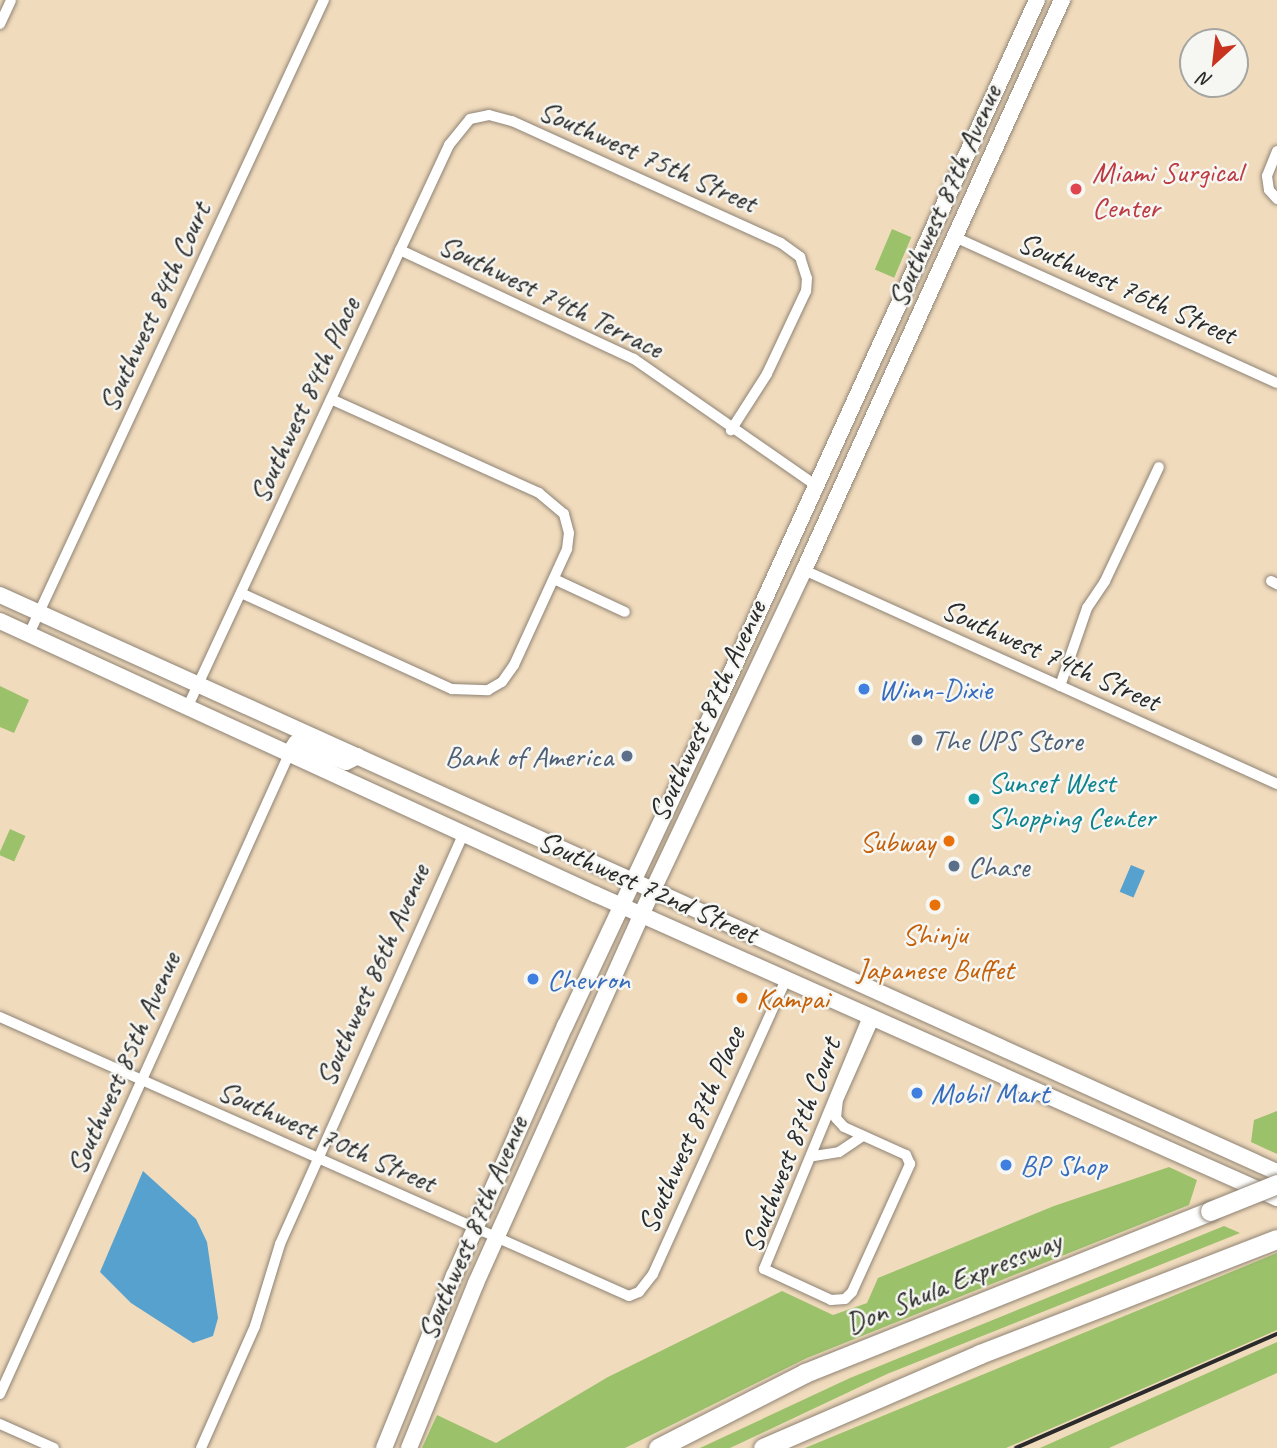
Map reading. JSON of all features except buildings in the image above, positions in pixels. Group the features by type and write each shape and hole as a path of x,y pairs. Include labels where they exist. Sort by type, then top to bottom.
{"highway":[{"name":"Don Shula Expressway","path":"657,1448 805,1373 1277,1184"},
{"path":"763,1448 980,1354 1273,1240"}],"main road":[{"name":"Southwest 87th Avenue","path":"384,1448 400,1415 475,1229 620,905 721,695 1037,0"},
{"name":"Southwest 87th Avenue","path":"409,1448 496,1239 641,915 742,704 957,238 1062,0"},
{"path":"1007,65 1028,75"},
{"path":"935,229 957,238"},
{"path":"882,345 892,378"},
{"path":"817,486 841,488"},
{"name":"Southwest 72nd Street","path":"0,595 1277,1172"},
{"name":"Southwest 72nd Street","path":"0,621 641,915 1134,1132 1277,1198"},
{"path":"721,695 742,704"},
{"path":"289,752 296,743 345,762 358,756"},
{"path":"828,997 839,976"},
{"path":"954,1052 964,1030"},
{"path":"1134,1132 1145,1111"},
{"path":"400,1415 429,1402"}],"street":[{"path":"0,24 11,0"},
{"name":"Southwest 84th Court","path":"29,634 324,0"},
{"name":"Southwest 75th Street","path":"470,119 489,115 512,121 781,243 800,257 807,278 806,291 767,374 731,430"},
{"name":"Southwest 84th Place","path":"188,706 449,145 470,119"},
{"path":"1274,196 1267,176 1277,151"},
{"name":"Southwest 76th Street","path":"957,238 1277,383"},
{"name":"Southwest 74th Terrace","path":"400,250 634,359 731,430 817,486"},
{"path":"241,593 445,686 467,692 488,690 511,671 554,579 569,541 564,514 538,493 331,399"},
{"path":"1060,686 1087,608 1105,581 1159,467"},
{"name":"Southwest 74th Street","path":"804,570 1277,784"},
{"path":"554,579 625,612"},
{"name":"Southwest 85th Avenue","path":"0,1394 289,752"},
{"name":"Southwest 86th Avenue","path":"201,1448 255,1326 271,1267 463,834"},
{"name":"Southwest 87th Place","path":"634,1295 653,1274 786,979"},
{"name":"Southwest 87th Court","path":"872,1016 838,1100 840,1124 906,1155 910,1164 852,1292 840,1300 826,1299 764,1269 814,1156 829,1105 872,1016"},
{"name":"Southwest 70th Street","path":"0,1017 609,1291 634,1295"},
{"path":"814,1156 839,1152 863,1136"},
{"path":"0,1424 54,1448"}],"green space":[{"path":"892,229 911,237 894,278 875,270"},
{"path":"0,686 29,700 14,733 0,727"},
{"path":"10,829 26,836 14,861 0,855"},
{"path":"1277,1111 1277,1154 1251,1142 1254,1120"},
{"path":"1169,1167 1197,1180 1189,1205 807,1358 625,1448 422,1448 437,1415 496,1443 608,1377 782,1291 833,1315 867,1303 878,1278 1054,1206"},
{"path":"1224,1226 1240,1233 887,1374 730,1448 700,1448 850,1378"},
{"path":"1277,1253 1277,1330 1006,1448 805,1448"},
{"path":"1277,1342 1277,1373 1109,1448 1040,1448"}],"water":[{"path":"1131,865 1145,871 1133,898 1120,892"},
{"path":"143,1171 196,1219 207,1242 218,1318 213,1336 193,1343 131,1303 100,1272"}],"railway":[{"path":"1016,1448 1277,1334"}],"place":[{"name":"Miami Surgical Center","path":"1076,189"},
{"name":"Winn-Dixie","path":"864,689"},
{"name":"The UPS Store","path":"917,740"},
{"name":"Bank of America","path":"627,756"},
{"name":"Sunset West Shopping Center","path":"974,799"},
{"name":"Subway","path":"949,841"},
{"name":"Chase","path":"954,866"},
{"name":"Shinju Japanese Buffet","path":"935,905"},
{"name":"Chevron","path":"533,979"},
{"name":"Kampai","path":"742,998"},
{"name":"Mobil Mart","path":"917,1093"},
{"name":"BP Shop","path":"1006,1165"}]}
